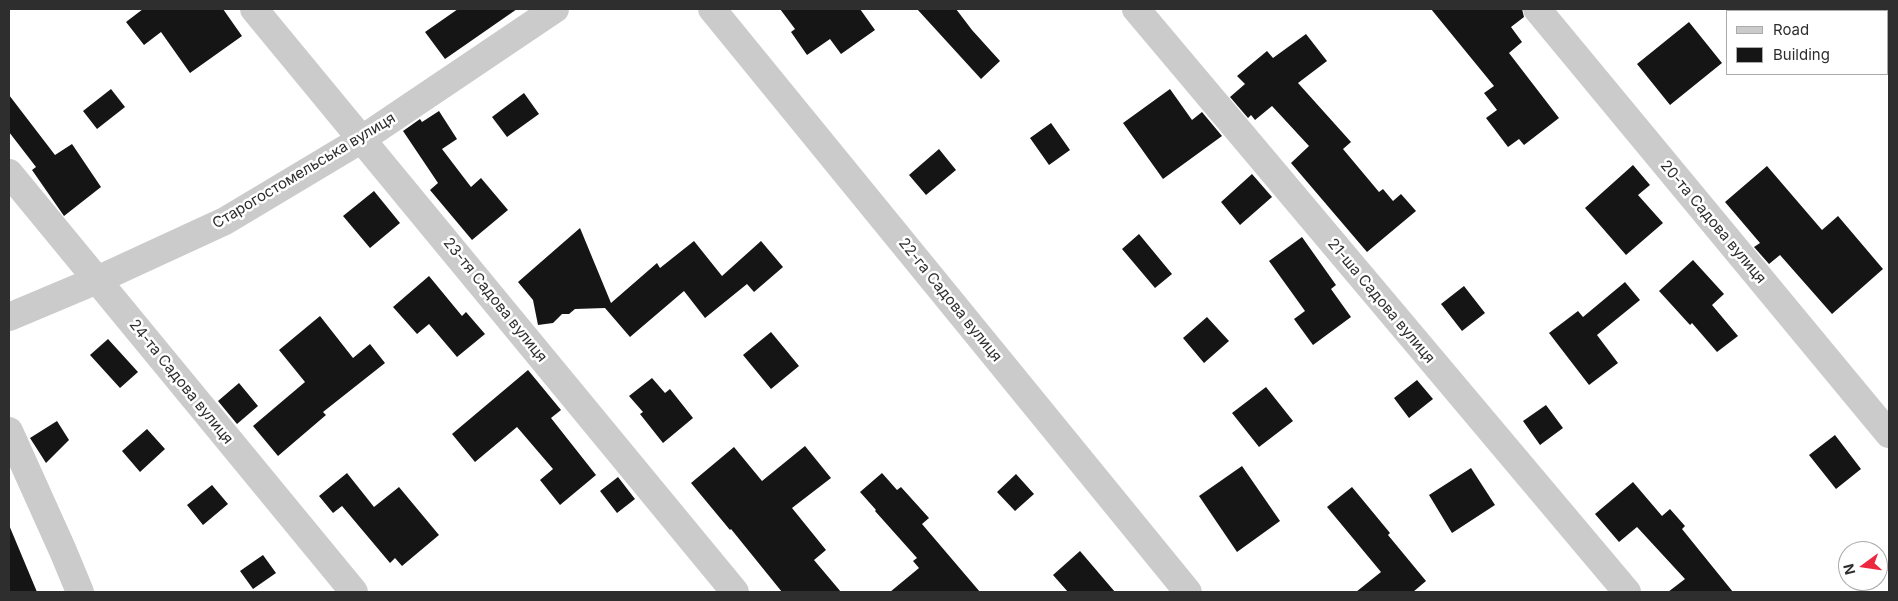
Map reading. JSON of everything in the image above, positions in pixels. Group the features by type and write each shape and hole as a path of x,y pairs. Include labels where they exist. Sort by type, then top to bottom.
{"street":[{"name":"23-тя Садова вулиця","path":"254,9 735,592"},
{"name":"Старогостомельська вулиця","path":"9,317 97,280 225,221 362,138 555,9"},
{"name":"22-га Садова вулиця","path":"712,9 1188,592"},
{"name":"21-ша Садова вулиця","path":"1136,9 1627,592"},
{"name":"20-та Садова вулиця","path":"1537,9 1889,434"},
{"name":"24-та Садова вулиця","path":"9,173 354,592"},
{"path":"9,431 80,592"}],"building":[{"path":"143,9 223,9 242,36 190,73 161,32 144,45 126,22"},
{"path":"458,9 517,9 445,59 425,32"},
{"path":"780,9 860,9 875,30 841,54 830,39 807,55 791,32 795,29"},
{"path":"917,9 956,9 1000,61 981,79"},
{"path":"1431,9 1522,9 1524,17 1511,27 1522,42 1509,53 1559,118 1524,145 1519,139 1508,147 1486,118 1497,110 1484,93 1494,86"},
{"path":"1689,22 1722,63 1670,105 1637,64"},
{"path":"1306,34 1327,61 1298,83 1351,142 1343,149 1379,192 1383,189 1393,201 1401,194 1416,211 1367,252 1291,163 1309,146 1272,106 1255,120 1251,115 1248,118 1230,97 1245,84 1237,76 1267,51 1273,58"},
{"path":"111,89 125,107 97,129 83,111"},
{"path":"1170,89 1192,120 1202,112 1222,136 1163,179 1123,123"},
{"path":"524,93 539,114 507,137 492,117"},
{"path":"9,95 55,155 72,144 101,187 64,216 32,170 36,167 9,132"},
{"path":"439,111 457,139 442,149 471,187 481,178 508,210 472,240 430,190 438,183 403,131 420,119 422,122"},
{"path":"1051,123 1070,150 1049,165 1030,138"},
{"path":"939,149 956,170 926,195 909,175"},
{"path":"1633,165 1650,185 1638,195 1663,223 1626,255 1585,208"},
{"path":"1767,166 1822,230 1838,216 1883,269 1832,314 1780,255 1769,264 1754,247 1760,243 1725,202"},
{"path":"1252,174 1272,197 1240,225 1221,202"},
{"path":"374,191 400,223 370,248 343,216"},
{"path":"580,228 611,303 657,263 660,268 694,241 722,276 761,241 783,267 754,292 747,284 705,318 684,291 630,337 605,308 575,309 569,314 562,314 553,323 538,325 533,300 518,282"},
{"path":"1139,234 1172,274 1155,288 1122,249"},
{"path":"1302,237 1336,285 1331,289 1351,317 1313,345 1294,319 1305,311 1269,261"},
{"path":"1693,260 1724,294 1712,305 1738,336 1717,352 1692,323 1690,325 1659,291"},
{"path":"429,276 462,316 466,312 485,334 457,357 429,324 417,334 393,307"},
{"path":"1625,282 1640,300 1597,335 1618,363 1589,385 1549,333 1578,311 1583,317"},
{"path":"1464,286 1485,313 1462,331 1441,304"},
{"path":"320,316 353,358 370,344 385,363 323,412 326,415 278,456 253,426 305,382 279,350"},
{"path":"1207,317 1229,341 1204,363 1183,338"},
{"path":"771,332 799,366 771,389 743,355"},
{"path":"108,339 138,372 120,388 90,355"},
{"path":"528,370 561,410 551,418 596,475 560,505 540,480 553,469 517,427 475,462 452,434"},
{"path":"652,378 665,393 670,389 693,418 663,443 640,414 643,412 629,396"},
{"path":"1417,380 1433,399 1409,418 1394,398"},
{"path":"239,383 258,406 237,424 218,401"},
{"path":"1266,387 1293,421 1259,447 1232,413"},
{"path":"1546,405 1563,428 1540,445 1523,421"},
{"path":"57,421 69,440 46,463 30,438"},
{"path":"147,429 165,449 140,472 122,451"},
{"path":"1835,435 1861,469 1836,489 1809,455"},
{"path":"805,446 831,478 792,508 826,550 814,560 841,592 782,592 691,483 734,447 762,481"},
{"path":"1242,466 1280,521 1237,552 1199,496"},
{"path":"1471,468 1495,505 1452,533 1429,495"},
{"path":"347,473 374,507 399,487 439,535 402,566 395,558 390,563 342,506 333,513 319,496"},
{"path":"882,473 897,490 901,487 929,518 922,524 980,592 890,592 919,568 913,561 917,558 860,492"},
{"path":"1016,474 1034,494 1015,511 997,492"},
{"path":"618,477 635,499 617,513 600,491"},
{"path":"1633,482 1662,516 1670,509 1685,526 1682,529 1733,592 1668,592 1685,579 1637,527 1619,542 1595,514"},
{"path":"212,485 228,504 203,525 187,505"},
{"path":"1352,487 1426,581 1413,592 1356,592 1381,572 1327,507"},
{"path":"9,525 37,592 9,592"},
{"path":"1080,551 1115,592 1068,592 1053,575"},
{"path":"263,555 276,573 253,589 240,571"}]}
